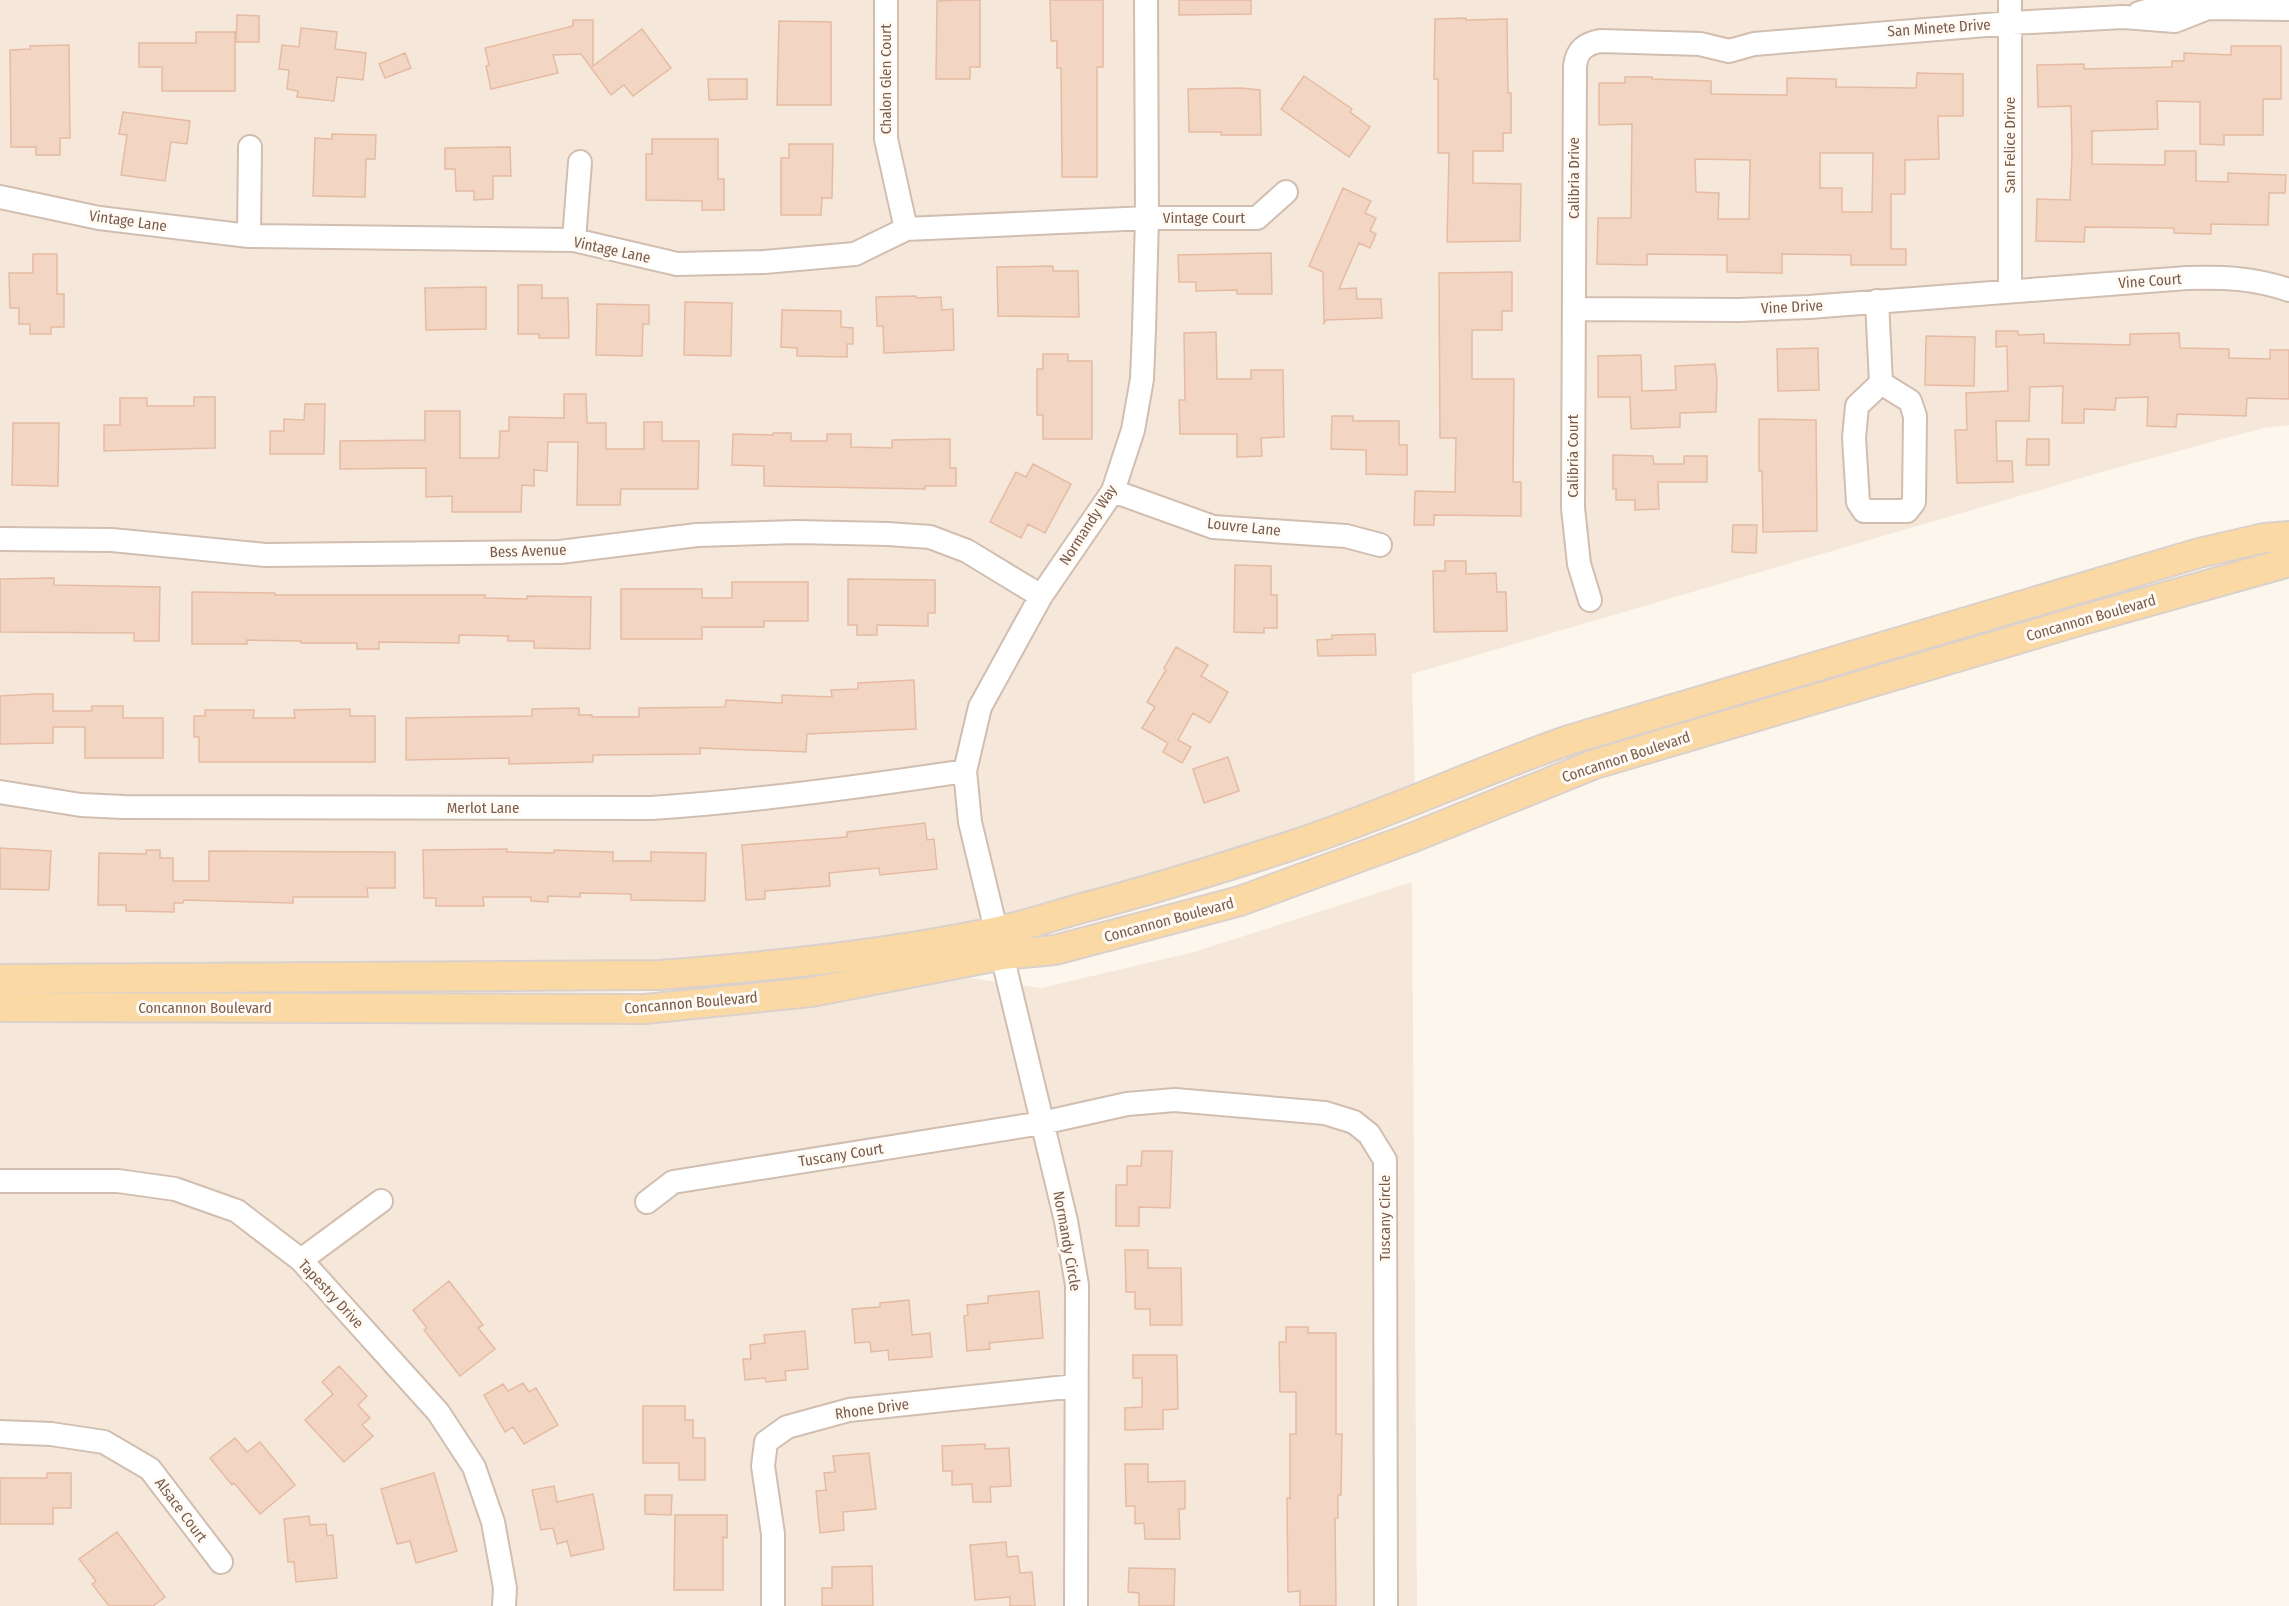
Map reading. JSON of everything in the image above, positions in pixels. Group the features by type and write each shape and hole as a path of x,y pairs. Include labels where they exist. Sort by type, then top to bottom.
{"main road":[{"name":"Concannon Boulevard","path":"0,1007 645,1009 810,992 1000,943 1151,890 1289,847 1406,804 1517,758 1572,739 2199,553 2264,538 2289,536"},
{"name":"Concannon Boulevard","path":"0,979 660,975 768,966 877,952 1000,943 1055,950 1240,901 1414,837 1596,764 2079,621 2289,562"}],"street":[{"name":"Chalon Glen Court","path":"886,0 886,139 906,229"},
{"name":"Normandy Way","path":"1000,943 970,822 965,771 980,706 1041,596 1113,491 1133,430 1142,379 1147,218 1146,0"},
{"name":"San Felice Drive","path":"2010,0 2010,291"},
{"name":"San Minete Drive","path":"1581,49 1590,43 1600,41 1700,44 1727,34 1754,44 2011,23 2123,17 2175,21 2208,8 2289,9"},
{"name":"Calibria Drive","path":"1574,309 1575,66 1581,49"},
{"path":"249,147 249,236"},
{"path":"574,240 580,162"},
{"name":"Vintage Court","path":"1147,218 1257,218 1286,192"},
{"name":"Vintage Lane","path":"0,197 99,218 249,236 574,240 677,264 764,262 855,254 906,229 1147,218"},
{"name":"Vine Court","path":"2010,291 2187,278 2234,277 2251,279 2289,290"},
{"name":"Vine Drive","path":"1574,309 1739,310 1809,307 2010,291"},
{"path":"1877,301 1881,383 1857,406 1854,438 1858,502 1864,511 1908,512 1914,502 1915,416 1910,401 1881,383"},
{"name":"Calibria Court","path":"1574,309 1573,525 1581,573 1590,600"},
{"name":"Louvre Lane","path":"1113,491 1213,527 1346,536 1380,544"},
{"name":"Bess Avenue","path":"0,539 112,540 265,555 560,552 697,534 796,532 888,534 930,537 967,551 1041,596"},
{"name":"Merlot Lane","path":"0,792 81,805 124,807 652,808 732,803 965,771"},
{"name":"Normandy Circle","path":"1000,943 1066,1221 1077,1285 1076,1606"},
{"name":"Tuscany Circle","path":"1042,1123 1127,1104 1175,1100 1324,1113 1354,1122 1369,1134 1385,1160 1386,1606"},
{"name":"Tuscany Court","path":"647,1202 673,1182 1042,1123"},
{"name":"Tapestry Drive","path":"0,1181 118,1181 175,1189 237,1211 301,1260 438,1412 474,1467 493,1522 505,1588 504,1606"},
{"path":"301,1260 381,1201"},
{"name":"Rhone Drive","path":"773,1606 772,1534 763,1466 766,1442 787,1427 849,1410 1076,1386"},
{"name":"Alsace Court","path":"0,1432 51,1434 104,1442 150,1469 221,1562"}],"shaded area":[{"path":"0,0 2289,0 2289,425 2264,428 2112,469 1412,674 1415,791 1214,859 1040,909 868,943 702,961 0,969"},
{"path":"1412,882 1417,1606 0,1606 0,1021 859,996 970,978 1041,988 1194,952"}],"building":[{"path":"980,0 980,67 970,67 970,79 936,79 937,1"},
{"path":"1050,0 1103,0 1103,67 1097,67 1097,177 1062,177 1061,68 1057,68 1057,41 1051,41"},
{"path":"1179,0 1251,0 1251,14 1179,15"},
{"path":"237,15 259,16 259,42 236,42"},
{"path":"1466,18 1466,20 1507,19 1511,133 1503,133 1503,151 1473,151 1473,183 1521,184 1520,241 1447,242 1449,153 1438,153 1438,79 1434,79 1435,19"},
{"path":"573,20 593,20 593,66 642,29 671,68 633,96 624,85 611,95 581,54 553,55 558,73 491,89 485,48 573,26"},
{"path":"779,21 831,22 831,105 777,105"},
{"path":"301,28 337,32 335,49 366,53 363,80 337,77 334,101 297,97 298,91 287,89 289,70 279,69 282,45 299,47"},
{"path":"196,32 235,32 235,91 162,91 162,67 139,67 139,43 196,43"},
{"path":"69,45 70,138 60,138 60,155 36,155 36,147 11,147 10,50 30,49 30,46"},
{"path":"2231,46 2281,46 2281,99 2263,99 2263,135 2224,135 2224,145 2200,144 2200,102 2157,101 2158,129 2092,131 2092,164 2165,165 2165,151 2196,151 2196,181 2228,182 2228,173 2286,175 2285,193 2269,193 2268,225 2211,224 2211,234 2174,233 2174,228 2085,227 2084,242 2036,241 2037,199 2070,200 2072,155 2071,106 2038,107 2037,65 2084,64 2084,69 2172,67 2172,61 2184,61 2184,53 2231,55"},
{"path":"405,53 411,68 385,78 379,64"},
{"path":"1917,73 1963,74 1963,116 1938,116 1939,159 1905,160 1905,194 1891,194 1891,249 1906,249 1906,265 1851,265 1851,255 1782,254 1782,273 1727,272 1727,255 1647,254 1647,265 1597,264 1598,218 1631,218 1632,124 1599,125 1599,83 1625,83 1625,77 1711,81 1711,94 1787,95 1787,78 1836,79 1836,87 1916,88","holes":["1820,153 1873,153 1872,212 1842,212 1842,188 1820,188","1695,159 1750,160 1749,219 1718,219 1719,193 1696,192"]},
{"path":"1304,76 1352,109 1350,112 1370,127 1349,157 1281,109"},
{"path":"708,79 747,79 747,99 709,100"},
{"path":"1188,89 1260,90 1261,135 1189,132"},
{"path":"123,112 190,121 187,144 171,142 165,181 121,175 127,135 119,134"},
{"path":"332,134 376,135 375,159 366,159 365,197 313,196 315,138 332,139"},
{"path":"652,139 718,139 718,179 724,179 724,210 702,210 702,201 646,200 646,154 652,154"},
{"path":"789,144 833,144 832,198 822,198 821,215 781,215 781,158 789,158"},
{"path":"510,147 511,176 493,176 493,199 474,200 474,191 456,191 455,169 445,169 445,148"},
{"path":"1343,188 1371,201 1365,213 1376,218 1370,231 1376,234 1370,248 1359,243 1339,289 1356,288 1357,299 1381,299 1382,318 1326,320 1324,323 1323,272 1309,266"},
{"path":"1271,253 1272,294 1237,294 1237,290 1196,291 1196,282 1179,282 1178,255"},
{"path":"33,254 57,254 57,294 64,294 64,327 51,327 51,334 30,334 30,324 19,324 19,308 10,308 9,273 33,273"},
{"path":"1053,266 1053,271 1078,271 1079,317 998,316 997,267"},
{"path":"1512,272 1512,311 1502,311 1502,330 1472,330 1472,379 1514,379 1513,482 1521,482 1521,516 1434,515 1434,525 1414,525 1415,491 1455,492 1456,438 1440,438 1439,273"},
{"path":"518,285 542,285 542,298 568,298 569,338 539,338 539,334 518,334"},
{"path":"486,287 486,329 426,330 425,288"},
{"path":"916,296 917,298 941,297 942,310 953,309 954,350 884,353 883,326 877,326 876,297"},
{"path":"685,302 732,303 731,356 684,355"},
{"path":"597,304 649,305 649,324 643,324 642,356 596,355"},
{"path":"782,310 841,311 841,327 853,328 853,344 847,344 847,357 797,356 797,348 781,347"},
{"path":"1996,331 2018,331 2018,335 2044,334 2044,343 2130,345 2130,334 2179,333 2180,348 2229,349 2229,358 2270,359 2270,350 2289,350 2289,399 2247,398 2246,416 2177,414 2176,427 2147,426 2148,397 2116,398 2115,410 2084,409 2084,423 2062,423 2063,386 2030,387 2029,421 1996,421 1997,461 2012,461 2013,482 1957,483 1955,430 1967,430 1966,393 2008,391 2007,346 1996,347"},
{"path":"1216,332 1217,379 1251,379 1251,370 1283,370 1284,437 1261,438 1262,456 1237,457 1237,434 1180,434 1179,400 1185,400 1184,333"},
{"path":"1926,336 1975,337 1974,386 1925,385"},
{"path":"1818,348 1819,390 1778,391 1777,349"},
{"path":"1043,354 1068,354 1068,361 1092,361 1092,439 1043,439 1043,415 1037,415 1037,369 1043,369"},
{"path":"1641,355 1642,391 1676,390 1675,366 1715,364 1716,412 1680,413 1680,427 1631,429 1630,397 1598,397 1598,356"},
{"path":"564,394 586,394 587,423 606,423 606,449 644,449 644,422 662,422 662,441 699,441 698,489 621,489 620,505 577,505 578,442 548,442 547,471 534,470 534,486 522,485 521,512 452,512 452,496 426,497 426,468 340,469 340,441 425,440 425,411 460,411 460,458 499,458 500,431 509,431 509,417 564,418"},
{"path":"194,397 215,397 215,448 104,451 104,425 120,425 120,398 147,398 147,406 194,406"},
{"path":"305,404 325,404 324,454 270,454 270,431 284,431 284,419 304,420"},
{"path":"1332,416 1353,416 1353,421 1399,421 1399,445 1407,445 1407,475 1366,474 1366,450 1331,449"},
{"path":"1759,419 1816,420 1817,531 1763,532 1762,471 1759,471"},
{"path":"13,423 59,423 58,486 12,485"},
{"path":"773,433 791,433 791,441 827,441 827,434 851,434 851,447 892,448 892,440 950,439 950,468 956,468 956,486 925,486 925,489 764,486 764,466 732,465 733,434 773,435"},
{"path":"2027,439 2049,439 2049,465 2026,465"},
{"path":"1613,455 1653,456 1654,464 1684,464 1684,456 1707,456 1707,482 1658,482 1659,509 1635,510 1635,500 1616,500 1616,489 1613,489"},
{"path":"1033,464 1071,484 1045,533 1028,524 1021,538 990,522 1016,472 1026,477"},
{"path":"1733,525 1757,525 1756,553 1732,552"},
{"path":"1445,561 1466,561 1466,574 1496,573 1497,592 1506,592 1507,631 1434,632 1433,571 1445,571"},
{"path":"1235,565 1271,566 1271,595 1277,595 1277,628 1264,628 1264,633 1234,632"},
{"path":"54,578 54,585 160,587 159,641 134,641 134,633 0,632 0,579"},
{"path":"848,579 935,580 935,613 928,613 928,626 877,625 877,635 857,635 857,625 848,625"},
{"path":"732,582 808,582 808,621 764,621 764,627 702,627 702,639 621,639 621,589 702,589 702,598 732,598"},
{"path":"192,592 275,593 275,595 485,595 485,598 527,599 527,596 591,597 590,649 534,648 534,641 508,641 508,636 459,635 459,643 379,642 379,649 357,649 357,643 301,643 301,641 247,640 247,644 192,644"},
{"path":"1375,634 1376,655 1318,656 1317,640 1332,639 1332,635"},
{"path":"1176,647 1208,665 1201,676 1228,692 1210,723 1193,713 1178,740 1191,747 1182,763 1163,752 1168,743 1142,728 1155,707 1147,702 1166,670 1164,668"},
{"path":"914,680 916,729 807,734 806,752 700,748 700,754 593,755 593,762 509,764 509,758 406,760 406,718 532,716 532,709 579,708 579,715 592,715 592,717 639,717 639,708 725,707 726,700 782,703 782,695 832,697 831,690 858,689 858,683"},
{"path":"53,694 53,711 92,711 92,706 123,706 123,718 163,718 163,758 85,758 85,727 53,727 53,743 0,744 0,696"},
{"path":"350,709 350,716 375,716 375,762 199,762 199,737 194,737 194,716 205,716 205,710 254,710 253,718 295,718 294,710"},
{"path":"1228,757 1239,791 1204,803 1193,769"},
{"path":"925,823 927,840 934,839 937,869 880,875 879,868 829,873 830,886 765,891 765,899 746,900 742,845 847,837 847,832"},
{"path":"0,848 51,851 49,890 0,889"},
{"path":"507,849 507,852 554,853 554,850 613,852 613,861 651,861 651,852 706,853 705,901 631,900 631,894 580,893 580,897 548,896 548,902 531,901 531,897 483,897 484,906 436,906 436,898 424,898 423,850"},
{"path":"146,850 160,850 160,858 173,858 173,881 209,881 209,851 395,852 395,888 367,888 368,897 293,897 293,903 184,900 183,903 174,903 174,912 126,911 126,905 98,905 99,853 146,854"},
{"path":"1142,1151 1172,1151 1170,1208 1139,1207 1139,1226 1116,1226 1116,1185 1127,1185 1127,1166 1141,1166"},
{"path":"1125,1250 1148,1250 1148,1268 1181,1268 1182,1325 1150,1325 1150,1309 1135,1309 1135,1292 1126,1292"},
{"path":"449,1281 483,1325 478,1328 495,1349 460,1376 424,1330 427,1328 413,1310"},
{"path":"1039,1291 1043,1338 989,1343 990,1349 967,1351 964,1316 968,1315 967,1305 988,1303 988,1296"},
{"path":"909,1300 912,1335 930,1333 932,1357 889,1360 888,1350 871,1352 870,1342 855,1343 852,1309 880,1307 880,1303"},
{"path":"1286,1327 1308,1327 1308,1333 1336,1333 1336,1434 1342,1434 1341,1495 1338,1495 1338,1518 1335,1518 1336,1606 1300,1606 1300,1591 1288,1592 1287,1498 1290,1498 1290,1434 1296,1434 1296,1392 1280,1392 1279,1342 1286,1342"},
{"path":"805,1331 808,1369 785,1371 786,1380 766,1382 765,1378 745,1380 743,1359 751,1359 750,1345 765,1343 764,1335"},
{"path":"1133,1355 1177,1355 1178,1409 1163,1410 1163,1429 1125,1430 1125,1408 1142,1407 1142,1378 1133,1378"},
{"path":"339,1366 367,1396 358,1405 370,1418 362,1425 373,1436 344,1462 305,1420 333,1394 322,1382"},
{"path":"523,1383 529,1392 536,1388 558,1425 524,1444 513,1427 505,1432 484,1395 503,1384 508,1391"},
{"path":"643,1406 685,1406 685,1420 693,1420 693,1438 705,1438 705,1480 679,1480 679,1463 643,1463"},
{"path":"235,1438 247,1452 260,1442 295,1485 260,1514 210,1458"},
{"path":"985,1444 985,1449 1009,1448 1011,1486 990,1487 991,1502 973,1502 972,1484 952,1485 952,1471 943,1471 942,1446"},
{"path":"869,1453 876,1509 843,1512 844,1530 820,1533 816,1491 826,1490 824,1473 835,1472 833,1456"},
{"path":"1125,1464 1148,1464 1148,1482 1185,1481 1185,1509 1179,1509 1180,1539 1145,1539 1144,1523 1135,1524 1135,1506 1126,1506"},
{"path":"47,1473 71,1473 71,1508 53,1508 53,1524 0,1524 0,1478 47,1478"},
{"path":"434,1473 457,1551 416,1563 410,1541 397,1544 381,1489"},
{"path":"554,1486 557,1502 593,1494 604,1549 571,1556 567,1541 557,1544 553,1528 541,1530 532,1490"},
{"path":"645,1495 672,1495 671,1515 645,1514"},
{"path":"675,1515 727,1515 727,1538 723,1537 723,1590 674,1590"},
{"path":"309,1516 310,1525 326,1524 327,1536 333,1535 337,1578 296,1582 294,1562 288,1562 284,1519"},
{"path":"117,1532 165,1597 153,1606 109,1606 92,1584 96,1581 79,1559"},
{"path":"1006,1542 1007,1557 1018,1556 1020,1573 1032,1572 1035,1606 1010,1606 1010,1597 975,1600 970,1545"},
{"path":"872,1566 873,1606 822,1606 822,1588 832,1588 832,1567"},
{"path":"1129,1568 1175,1569 1174,1606 1139,1606 1139,1593 1128,1592"}]}
